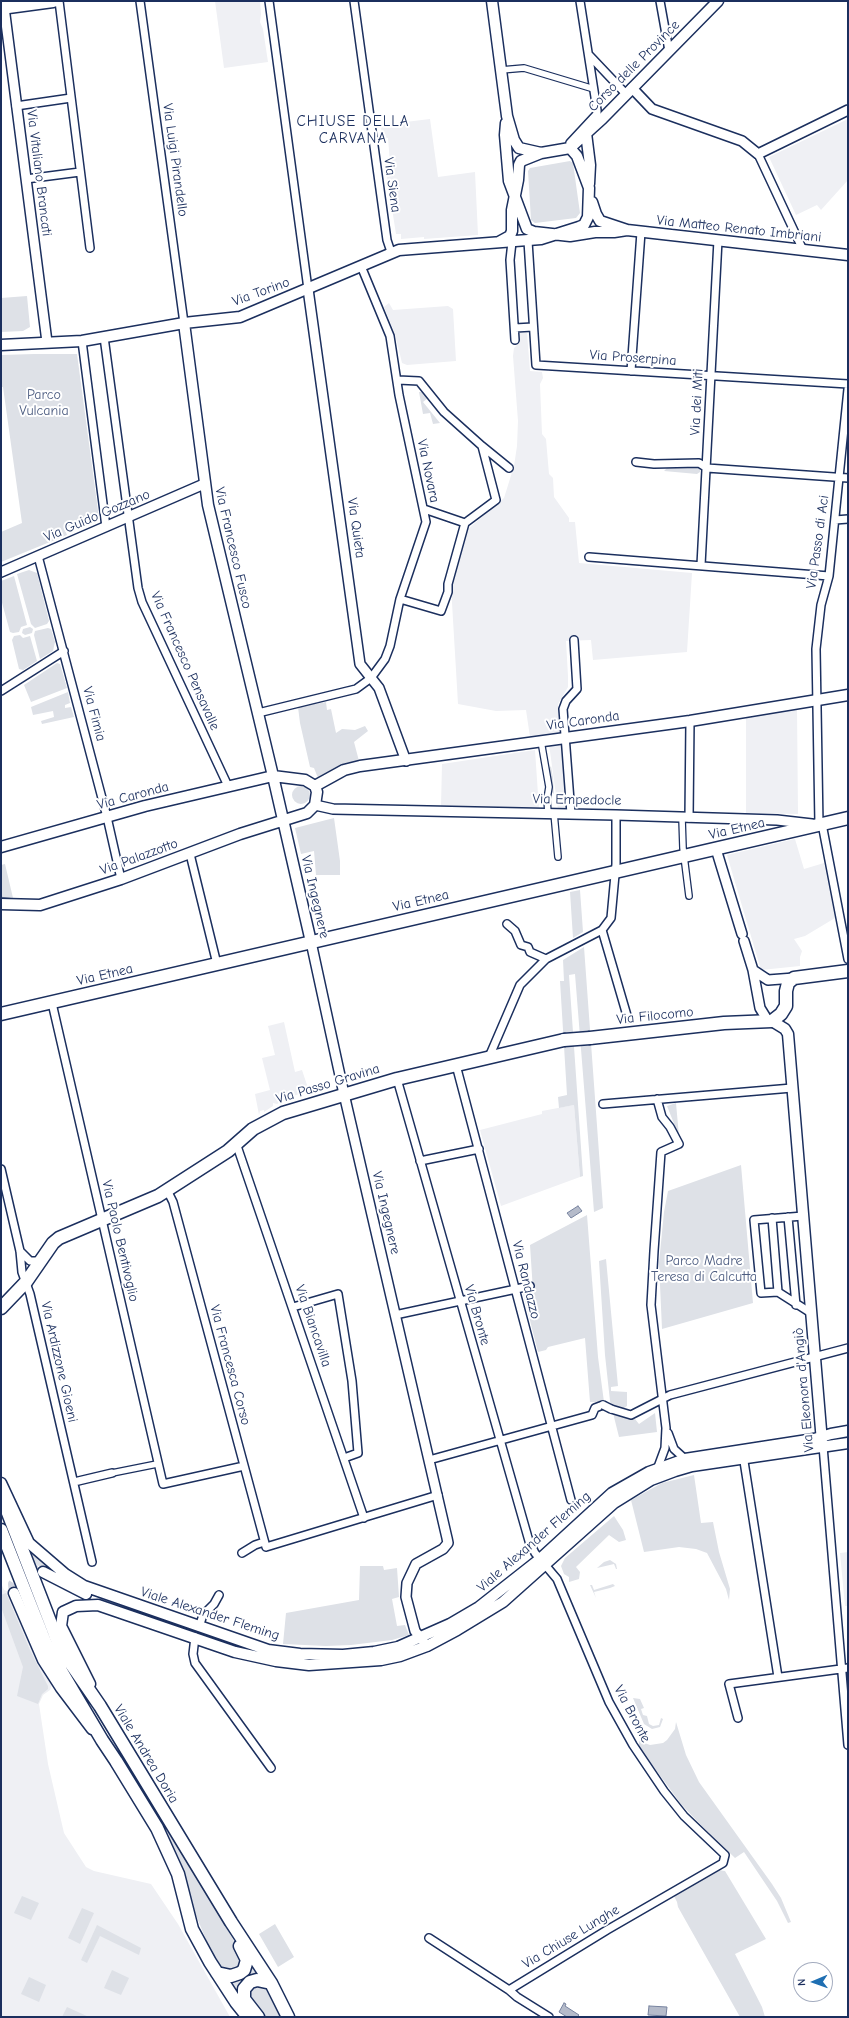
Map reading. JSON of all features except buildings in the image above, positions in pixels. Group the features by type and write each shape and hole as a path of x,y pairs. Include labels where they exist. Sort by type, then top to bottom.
{"main road":[{"path":"2,7 53,1"},
{"path":"492,1 507,116 514,140 519,148 541,153"},
{"name":"Corso delle Province","path":"568,148 586,133 629,91 718,1"},
{"path":"507,116 505,135 509,180 527,229 534,232 570,236 627,230"},
{"path":"555,234 579,227 587,221 589,214 590,165 586,133"},
{"path":"511,239 512,210 518,180 518,169 521,161 541,153 568,148 577,156 589,188 596,214 600,221 627,230"},
{"name":"Via Matteo Renato Imbriani","path":"627,230 848,255"},
{"name":"Via Torino","path":"1,345 82,341 184,323 240,317 391,252 499,242 511,239 528,244 555,234"},
{"name":"Via Francesco Fusco","path":"184,323 204,484 217,545 273,776"},
{"name":"Via Caronda","path":"1,847 107,817 273,776 305,780 315,786 344,770 690,721 848,695"},
{"name":"Via Ingegnere","path":"273,776 311,942"},
{"path":"315,786 317,792 316,806"},
{"name":"Via Palazzotto","path":"1,904 40,905 122,879 283,820 307,813 316,806"},
{"name":"Via Etnea","path":"1,1014 848,818"},
{"path":"770,1021 781,1014 786,1006 786,991 788,983 794,978 848,972"},
{"name":"Via Filocomo","path":"489,1057 564,1040 724,1023 770,1021"},
{"name":"Via Eleonora d'Angiò","path":"770,1021 785,1029 788,1034 822,1441"},
{"name":"Via Passo Gravina","path":"1,1308 26,1282 40,1260 53,1243 59,1238 143,1203 167,1190 207,1165 253,1129 283,1113 397,1079 489,1057"},
{"path":"743,1455 822,1441 848,1431"},
{"path":"822,1441 848,1443"},
{"name":"Viale Alexander Fleming","path":"1,1483 30,1543 69,1577 84,1586 254,1646 286,1653 343,1655 391,1649 457,1630 503,1602 541,1560 612,1493 637,1477 658,1467 685,1459 743,1455"},
{"name":"Viale Alexander Fleming","path":"541,1560 614,1503 651,1480 692,1466 743,1455"},
{"name":"Viale Andrea Doria","path":"1,1495 58,1642 67,1658 100,1706 231,1922 271,1983 288,2017"},
{"name":"Viale Andrea Doria","path":"1,1530 47,1646 102,1740 116,1760 157,1828 178,1874 192,1929 217,1973 248,2017"},
{"path":"43,1572 83,1593 226,1642 254,1646"},
{"path":"14,1593 43,1660 83,1720 102,1740"},
{"name":"Viale Alexander Fleming","path":"100,1706 61,1626 63,1612 76,1606 98,1605 235,1652 276,1661 309,1665 381,1660 400,1656 422,1640"},
{"path":"217,1973 225,1976 236,1975 240,1973 246,1965 246,1956 231,1922"},
{"path":"258,2017 244,1999 244,1989 250,1982 257,1980 271,1983"}],"street":[{"path":"60,1 90,248"},
{"name":"Via Luigi Pirandello","path":"140,1 184,323"},
{"path":"269,1 308,289"},
{"name":"Via Siena","path":"354,1 387,240 391,252"},
{"path":"568,148 580,131 596,114 597,110 580,1"},
{"path":"660,1 669,50"},
{"name":"Via Vitaliano Brancati","path":"2,7 47,342"},
{"path":"589,55 629,91 652,109 742,141 758,154 802,250"},
{"path":"501,70 524,68 594,89"},
{"path":"16,106 71,98"},
{"path":"758,154 848,110"},
{"path":"26,179 80,172"},
{"path":"631,371 641,232"},
{"path":"511,239 510,260 515,340"},
{"name":"Via dei Miti","path":"701,565 718,240"},
{"path":"515,328 533,327 528,244"},
{"name":"Via Novara","path":"258,713 356,689 371,678 385,659 390,646 400,598 426,522 399,395 398,380 390,336 361,266"},
{"name":"Via Quieta","path":"308,289 360,664 379,688 406,761"},
{"name":"Via Proserpina","path":"533,327 536,365 848,384"},
{"name":"Via Francesco Pensavalle","path":"104,337 138,588 142,602 228,786"},
{"path":"82,341 106,527"},
{"path":"398,380 419,382 444,412 509,468"},
{"name":"Via Passo di Aci","path":"848,389 829,576 821,606 816,649 819,824 824,836 848,959"},
{"path":"400,598 441,611 465,523 496,500 482,446"},
{"path":"636,462 654,464 699,463 706,468 839,479 848,478"},
{"name":"Via Guido Gozzano","path":"1,572 204,484"},
{"path":"424,509 465,523"},
{"path":"835,520 848,520"},
{"name":"Via Fimia","path":"38,556 64,651 122,879"},
{"path":"589,557 829,576"},
{"path":"571,814 563,707 577,686 574,640"},
{"path":"1,691 64,651"},
{"path":"690,721 684,856 690,896"},
{"path":"541,742 549,787 547,799 551,813 558,857"},
{"name":"Via Empedocle","path":"316,806 333,809 551,813 777,820 819,824"},
{"path":"489,1057 520,985 546,959 602,930 611,918 616,815"},
{"path":"716,849 753,970 760,1008 770,1021"},
{"path":"190,854 217,964"},
{"path":"507,924 515,931 521,945 528,947 530,952 546,959"},
{"path":"602,930 628,1019"},
{"name":"Via Ingegnere","path":"311,942 344,1094 448,1543 443,1549 416,1564 409,1576 405,1590 409,1613 422,1640"},
{"path":"753,970 768,980 794,978"},
{"name":"Via Paolo Bentivoglio","path":"52,1003 157,1464 163,1484 244,1466"},
{"name":"Via Randazzo","path":"456,1065 571,1500"},
{"name":"Via Bronte","path":"397,1079 529,1542 541,1560 557,1579 609,1702 633,1745 664,1791 684,1816 725,1855"},
{"path":"603,1104 792,1088"},
{"path":"657,1099 662,1117 670,1127 679,1144 660,1152 651,1304 666,1428 665,1448 658,1467"},
{"name":"Via Biancavilla","path":"236,1143 364,1518"},
{"path":"420,1161 479,1149"},
{"name":"Via Ardizzone Gioeni","path":"1,1169 20,1251 20,1258 92,1562"},
{"name":"Via Francesca Corso","path":"167,1190 173,1202 265,1545"},
{"path":"803,1216 754,1220 760,1293 778,1292 796,1305 811,1313"},
{"path":"788,1217 796,1305"},
{"path":"772,1218 778,1292"},
{"path":"20,1251 30,1261 40,1260"},
{"path":"395,1315 530,1286"},
{"path":"293,1307 338,1294 352,1381 358,1453 344,1458"},
{"path":"429,1460 592,1415 596,1408 603,1405 632,1415 663,1398 848,1348"},
{"path":"666,1428 674,1449 685,1459"},
{"name":"Via Eleonora d'Angiò","path":"822,1441 845,1668 848,1745"},
{"path":"743,1455 778,1677"},
{"path":"74,1482 157,1464"},
{"path":"242,1553 255,1545 265,1545 438,1496"},
{"path":"199,1627 204,1615 214,1604 219,1595"},
{"path":"194,1637 193,1654 195,1663 270,1768"},
{"path":"738,1718 729,1684 845,1668"},
{"name":"Via Chiuse Lunghe","path":"509,1990 607,1930 723,1863 725,1855"},
{"path":"429,1938 549,2017"}],"shaded area":[{"path":"215,1 260,1 260,22 263,29 268,62 224,68"},
{"path":"430,119 438,177 475,172 478,235 401,239 401,234 396,234 385,164 390,163 388,138 382,138 381,125"},
{"path":"848,119 848,180 821,210 817,205 796,215 769,157"},
{"path":"389,303 393,310 448,306 453,309 456,361 407,365 402,363 395,334 384,307"},
{"path":"519,333 527,333 530,371 542,372 543,378 540,384 542,434 546,439 549,474 553,478 554,497 569,518 569,522 575,522 579,563 692,573 687,652 593,660 591,640 566,641 568,687 558,704 560,734 546,737 546,735 530,737 526,710 496,711 458,704 451,586 468,529 504,498 514,466 517,446 518,421 513,356 514,348 520,342"},
{"path":"797,709 798,814 746,813 746,718"},
{"path":"561,743 566,810 558,810 549,744"},
{"path":"535,750 539,809 441,806 442,764"},
{"path":"795,839 804,869 824,863 835,918 805,936 794,939 802,951 800,966 761,970 727,855"},
{"path":"284,1022 295,1072 302,1070 309,1091 290,1097 277,1104 273,1103 273,1106 264,1112 264,1110 260,1111 259,1115 255,1094 270,1090 262,1058 275,1055 268,1026"},
{"path":"574,1105 580,1177 501,1206 480,1130 542,1114 542,1111"},
{"path":"848,1552 848,1606 845,1606 840,1553"},
{"path":"1,1583 4,1590 7,1591 33,1651 52,1684 50,1690 43,1695 39,1704 48,1764 64,1833 86,1867 94,1871 151,1884 178,1924 230,2017 1,2017"}],"green space":[{"path":"570,161 573,163 580,213 576,218 535,223 531,220 528,171 530,168"},
{"path":"27,296 30,327 23,331 1,332 1,298"},
{"name":"Parco Vulcania","path":"77,354 99,518 92,517 64,528 67,535 1,562 1,532 22,523 3,387 1,387 1,355"},
{"path":"419,392 422,392 428,398 423,402 440,423 433,424 430,413 423,414"},
{"path":"693,465 700,469 700,472 697,474 664,471 669,466"},
{"path":"29,570 37,573 49,621 47,624 35,628 31,624 17,574"},
{"path":"14,576 27,625 21,627 19,632 13,633 10,632 1,599 1,581"},
{"path":"30,627 33,629 32,633 25,635 22,633 23,629"},
{"path":"48,628 51,629 55,642 53,651 40,659 34,635 35,631"},
{"path":"20,635 23,638 30,636 37,661 23,670 19,669 12,640 14,636"},
{"path":"57,663 60,664 67,688 31,702 24,685"},
{"path":"68,692 70,703 65,705 65,708 71,707 74,717 42,724 41,721 54,717 53,711 33,715 31,707"},
{"path":"326,702 327,710 331,709 336,733 342,729 355,730 365,726 368,731 354,742 359,761 345,763 318,778 314,768 310,767 298,707"},
{"path":"551,766 554,794 549,789 548,770"},
{"path":"301,786 307,789 310,795 307,801 301,804 295,801 292,795 295,789"},
{"path":"334,818 340,861 340,875 316,875 314,851 301,854 295,828"},
{"path":"5,864 13,898 1,897 1,865"},
{"path":"580,890 583,932 573,938 570,892"},
{"path":"584,947 603,1208 594,1212 575,974 569,975 583,1176 580,1177 574,1105 559,1108 558,1097 567,1095 560,981 564,981 563,960"},
{"path":"676,1103 679,1136 667,1106"},
{"name":"Parco Madre Teresa di Calcutta","path":"741,1165 753,1303 662,1329 659,1263 664,1212 668,1191"},
{"path":"587,1215 598,1357 604,1402 590,1402 585,1338 548,1347 546,1350 538,1352 523,1293 533,1291 530,1245"},
{"path":"606,1259 618,1386 611,1387 611,1391 627,1392 627,1406 623,1409 623,1415 635,1419 639,1424 655,1413 657,1432 619,1437 610,1401 605,1355 599,1261"},
{"path":"694,1475 701,1523 713,1522 719,1552 730,1589 729,1600 726,1589 707,1553 696,1549 679,1547 644,1552 631,1500 662,1483"},
{"path":"614,1516 623,1530 626,1540 619,1542 609,1535 576,1567 580,1572 579,1579 569,1582 569,1577 564,1574 561,1566 565,1558"},
{"path":"28,1548 75,1585 35,1564"},
{"path":"610,1560 616,1564 617,1569 614,1564 597,1568 604,1562"},
{"path":"360,1566 383,1566 384,1570 397,1568 399,1597 392,1599 397,1626 405,1625 409,1635 392,1640 351,1645 326,1646 283,1644 286,1613 359,1600"},
{"path":"613,1584 615,1586 594,1592 596,1598 590,1585 592,1585 594,1590"},
{"path":"6,1593 30,1650 48,1686 48,1689 42,1694 38,1704 17,1696 23,1667 1,1607 1,1595"},
{"path":"633,1698 640,1699 644,1708 641,1709 643,1715 647,1716 649,1724 653,1726 659,1725 661,1718 663,1719 660,1727 652,1729 644,1724"},
{"path":"676,1722 686,1755 699,1782 772,1884 781,1898 791,1922 788,1923 777,1901 744,1852 735,1858 697,1821 681,1804 639,1747 639,1741 650,1745 663,1743 675,1729"},
{"path":"155,1809 240,1951 243,1961 236,1971 221,1968 207,1942 195,1913 181,1863"},
{"path":"718,1870 725,1871 766,1939 735,1954 762,2007 765,2017 740,2017 678,1907 673,1894"},
{"path":"22,1896 39,1903 31,1920 14,1913"},
{"path":"82,1908 94,1913 80,1944 68,1938"},
{"path":"275,1924 294,1957 278,1967 259,1934"},
{"path":"97,1925 141,1948 139,1955 100,1936 87,1963 81,1960"},
{"path":"252,1962 260,1975 238,1994 229,1981"},
{"path":"112,1970 129,1978 121,1995 104,1988"},
{"path":"29,1977 46,1985 39,2002 21,1994"},
{"path":"254,1985 268,1988 282,2017 263,2017 248,1994"},
{"path":"67,2007 89,2017 62,2017"}],"water":[{"path":"578,1206 582,1211 571,1218 567,1213"},
{"path":"564,2003 566,2004 565,2006 579,2015 577,2017 567,2017 559,2012"},
{"path":"649,2006 667,2007 666,2016 648,2015"}],"waterway":[{"path":"1,898 10,899"}],"tunnel":[{"path":"14,1593 13,1584 21,1572 30,1569 43,1572"}],"district":[{"name":"CHIUSE DELLA CARVANA","path":"353,130"}]}
